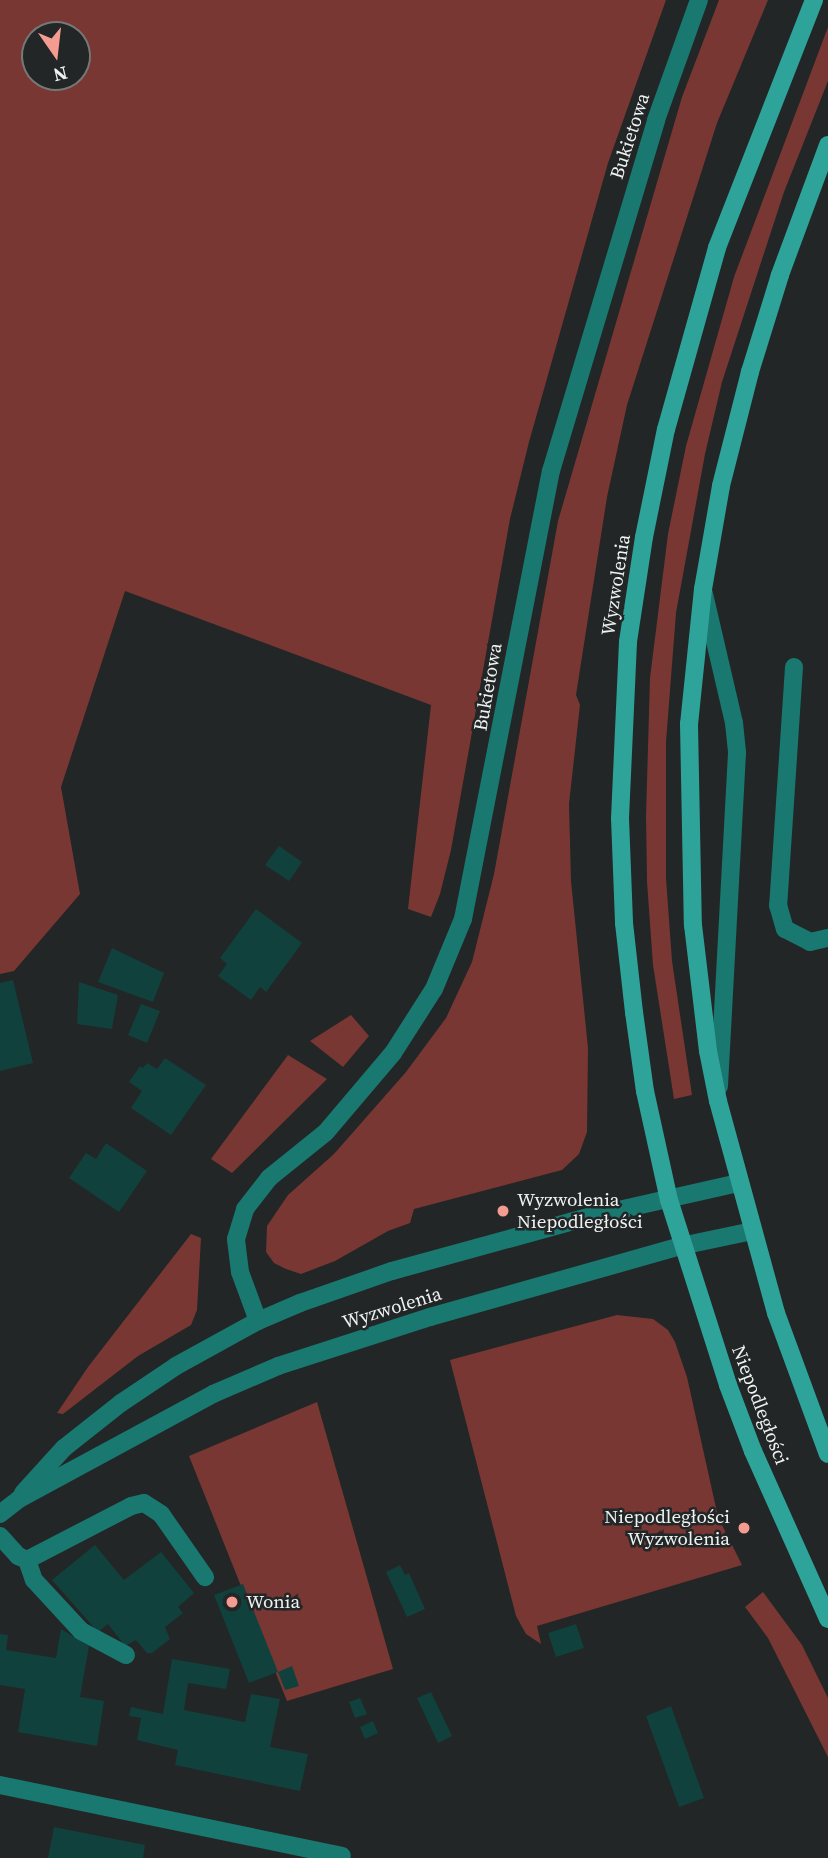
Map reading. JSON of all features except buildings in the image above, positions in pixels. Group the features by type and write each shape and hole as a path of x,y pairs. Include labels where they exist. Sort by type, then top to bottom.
{"main road":[{"name":"Wyzwolenia","path":"669,1200 645,1091 624,923 620,818 628,642 644,537 666,429 689,342 746,170 814,0"},
{"path":"828,145 780,275 750,372 721,486 703,589 690,724 690,846 699,988 718,1101 780,1325 828,1454"},
{"name":"Niepodległości","path":"669,1200 681,1246 753,1451 828,1619"}],"street":[{"name":"Bukietowa","path":"258,1321 240,1272 236,1239 245,1209 269,1178 326,1132 393,1054 434,989 463,919 551,471 652,133 699,0"},
{"path":"703,589 734,723 737,753 718,1101"},
{"path":"794,667 778,905 785,929 810,942 828,938"},
{"name":"Wyzwolenia","path":"19,1499 64,1448 121,1403 176,1366 258,1321 392,1271 592,1216 740,1183"},
{"name":"Wyzwolenia","path":"0,1514 19,1499 213,1394 278,1366 430,1317 681,1246 752,1231"},
{"path":"27,1560 131,1506 144,1503 161,1514 205,1577"},
{"path":"0,1536 18,1556 27,1560 34,1580 81,1631 126,1655"},
{"path":"0,1785 342,1856"}],"shaded area":[{"path":"0,0 666,0 608,163 529,442 510,519 451,850 431,917 408,909 431,705 125,591 61,787 80,894 14,971 0,974"},
{"path":"719,0 768,0 717,123 627,405 607,497 576,695 580,705 569,804 571,881 588,1048 587,1132 579,1154 562,1170 414,1209 410,1223 388,1231 335,1261 301,1274 286,1269 274,1263 266,1252 267,1226 288,1195 334,1154 406,1072 446,1018 472,962 494,874 558,521 682,97"},
{"path":"828,27 828,81 784,192 722,382 705,454 676,613 666,742 666,878 672,961 692,1095 674,1099 653,965 646,816 650,678 668,534 686,446 734,277"},
{"path":"351,1015 369,1036 343,1067 310,1041"},
{"path":"288,1055 327,1079 232,1173 211,1159"},
{"path":"191,1234 201,1238 197,1310 191,1325 138,1356 63,1414 57,1413 88,1367"},
{"path":"617,1315 653,1319 668,1330 675,1342 687,1377 718,1517 742,1565 537,1626 541,1644 526,1634 516,1616 450,1360"},
{"path":"317,1402 393,1669 287,1701 189,1456"},
{"path":"763,1592 802,1645 828,1698 828,1757 768,1638 745,1607"}],"place":[{"name":"Wyzwolenia Niepodległości","path":"503,1211"},
{"name":"Niepodległości Wyzwolenia","path":"744,1528"},
{"name":"Wonia","path":"232,1602"}]}
